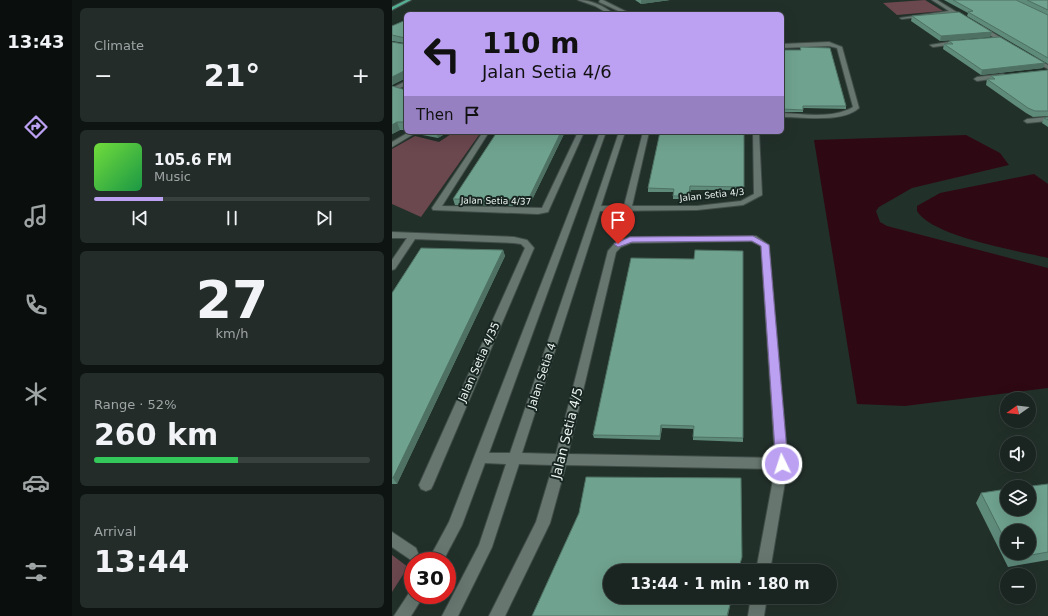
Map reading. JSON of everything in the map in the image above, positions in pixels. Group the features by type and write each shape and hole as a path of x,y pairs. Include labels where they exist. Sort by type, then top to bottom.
{"main road":[{"path":"392,9 409,0"}],"street":[{"path":"580,0 597,5 609,12"},
{"path":"598,0 625,12"},
{"path":"934,0 1014,47"},
{"path":"902,18 954,12"},
{"path":"984,40 999,38"},
{"path":"933,45 970,41"},
{"path":"784,46 829,44 839,47 856,108 851,113 841,115 784,115"},
{"path":"1026,54 1048,67"},
{"path":"1040,72 1048,71"},
{"path":"977,79 1008,76"},
{"path":"392,81 404,84"},
{"path":"392,90 404,85"},
{"path":"1027,121 1048,119"},
{"path":"392,145 411,134"},
{"name":"Jalan Setia 4/37","path":"485,134 436,208 441,210 538,212 545,210 580,134"},
{"path":"440,552 455,525 602,134"},
{"name":"Jalan Setia 4","path":"450,616 484,546 515,458 621,134"},
{"path":"597,208 627,209 646,134"},
{"name":"Jalan Setia 4/3","path":"627,209 697,208 750,201 758,195 756,134"},
{"path":"392,235 412,237 392,267"},
{"name":"Jalan Setia 4/35","path":"412,237 514,240 524,242 530,248 426,485"},
{"name":"Jalan Setia 4/5","path":"497,616 542,523 561,459 612,251 618,244 630,240 753,238 765,245 782,464"},
{"path":"481,458 782,464 764,564"},
{"path":"392,539 410,552"},
{"path":"402,616 410,604"},
{"path":"756,616 758,604"}],"shaded area":[{"path":"925,0 943,11 897,15 883,3"},
{"path":"451,134 480,134 421,217 392,204 392,149 415,136 439,142"},
{"path":"966,135 1000,153 1009,165 912,188 879,207 876,211 880,222 887,226 1048,268 1048,388 1016,392 1000,392 1000,394 905,406 857,404 814,140"},
{"path":"1034,174 1048,184 1048,258 997,247 957,235 939,228 925,220 917,211 917,206 940,193"},
{"path":"392,555 404,564 404,573 392,592"}],"building":[{"path":"953,0 1016,0 1048,15 1048,58 968,12 973,11"},
{"path":"1027,0 1048,0 1048,10"},
{"path":"959,12 992,32 941,36 912,16"},
{"path":"404,21 404,38 392,35 392,26"},
{"path":"1000,37 1045,63 982,70 944,44 953,44 949,41"},
{"path":"392,42 404,44 404,71 392,77"},
{"path":"800,47 830,48 846,106 803,106 803,110 784,109 784,50 801,50"},
{"path":"1048,70 1048,111 1035,111 1028,108 987,79 995,79 991,76"},
{"path":"392,86 404,89 404,122 397,122 392,125"},
{"path":"496,134 560,134 528,200 453,199"},
{"path":"660,134 744,134 744,187 690,186 689,196 673,196 674,189 648,188"},
{"path":"421,248 503,250 392,478 392,293"},
{"path":"695,250 743,251 743,438 693,437 694,426 661,425 660,436 593,435 631,258 694,259"},
{"path":"586,477 741,478 742,557 740,564 603,564 603,604 730,604 727,616 532,616 579,513"},
{"path":"1048,484 1048,552 1036,554 1036,524 1000,524 1000,530 981,493 1000,490 1000,516 1036,516 1036,486"}],"route":[{"path":"618,244 630,240 753,238 761,241 765,245 782,464"}]}
